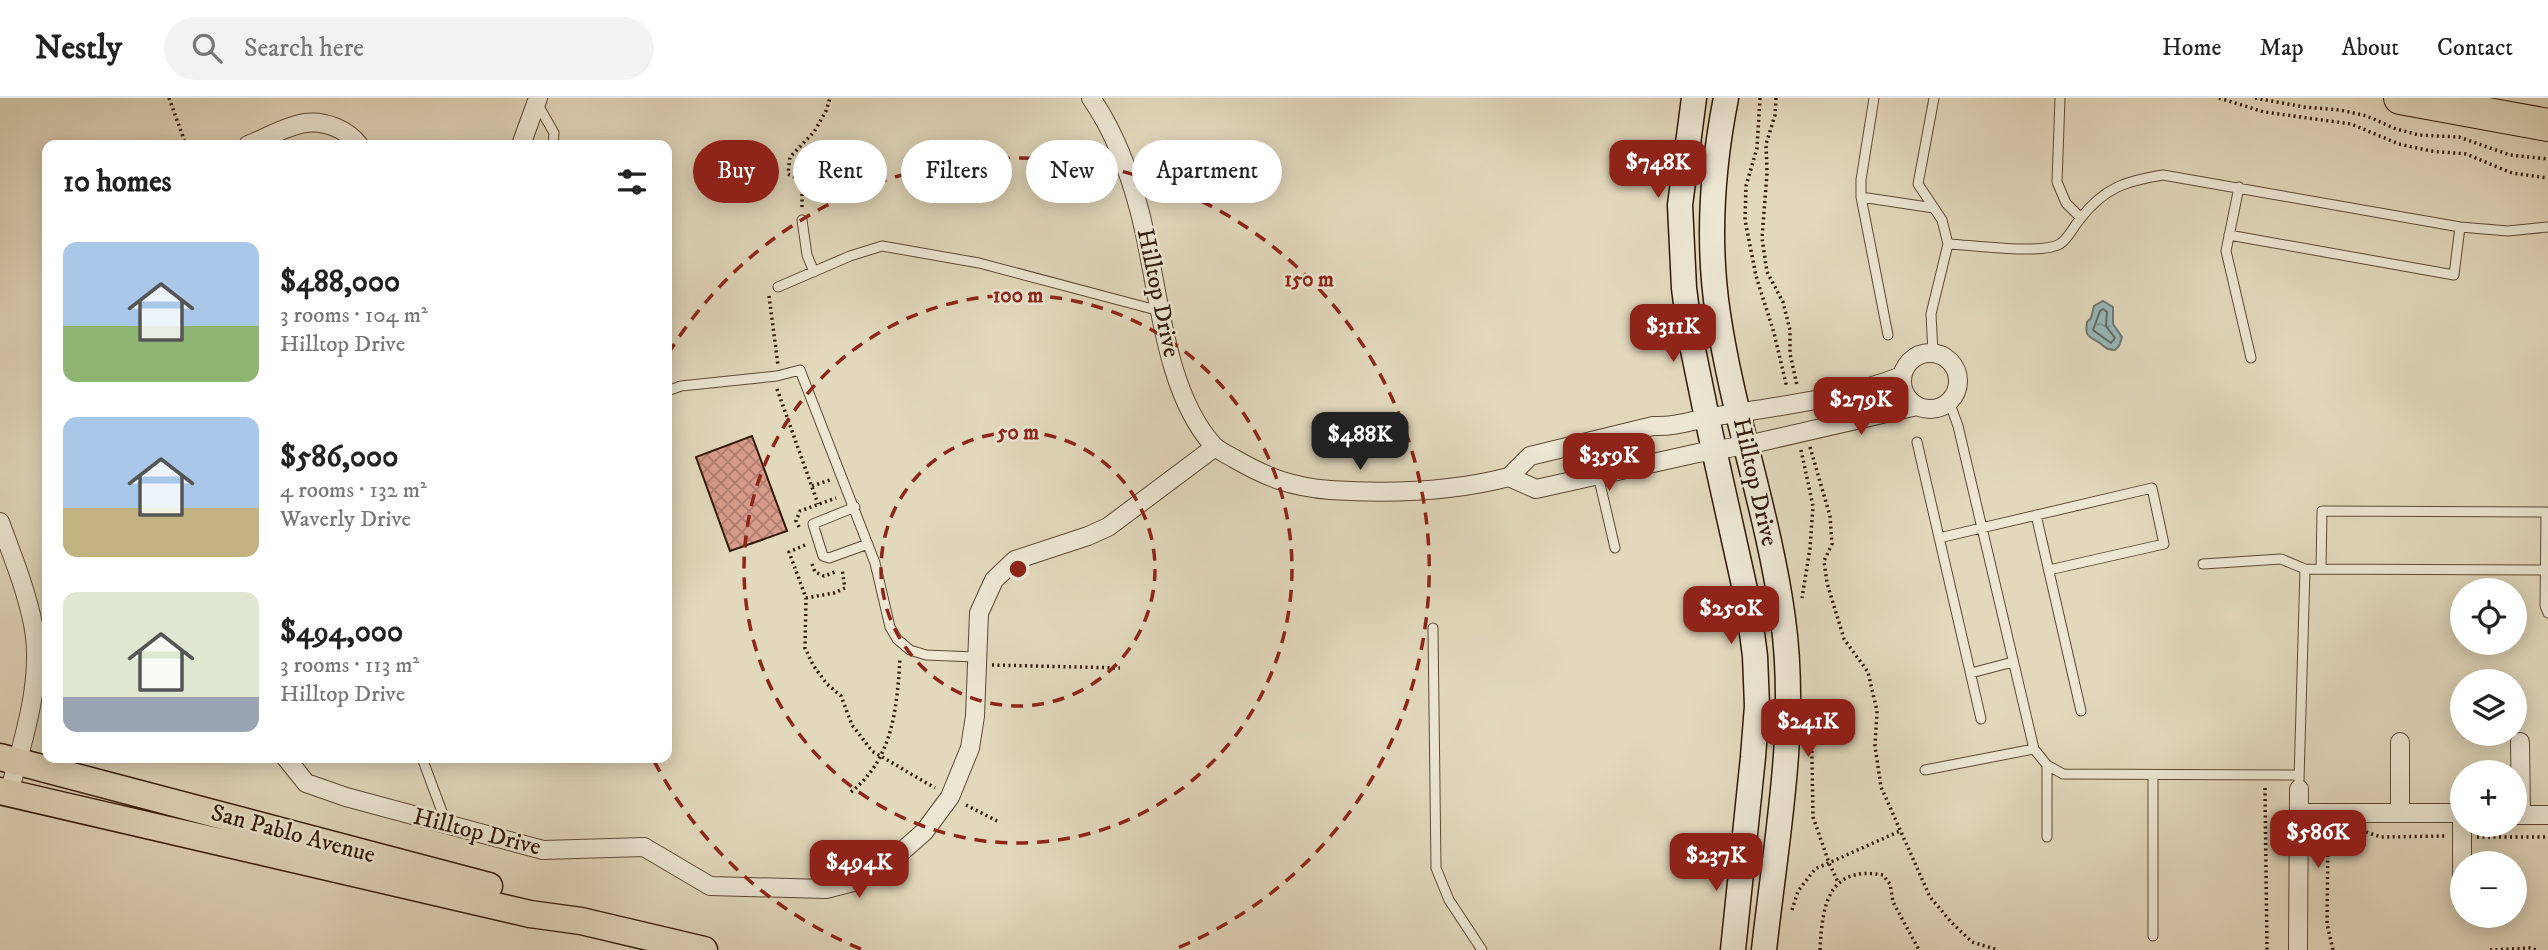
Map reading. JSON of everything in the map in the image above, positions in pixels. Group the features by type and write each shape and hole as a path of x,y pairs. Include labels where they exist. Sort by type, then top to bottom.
{"highway":[{"path":"2400,98 2548,125"}],"main road":[{"name":"Hilltop Drive","path":"1694,98 1680,205 1681,248 1690,335 1748,603 1755,668 1754,757 1733,950"},
{"name":"Hilltop Drive","path":"1726,98 1713,193 1712,235 1718,314 1773,561 1783,618 1789,678 1786,751 1764,950"},
{"name":"San Pablo Avenue","path":"9,759 536,898 581,921"},
{"name":"San Pablo Avenue","path":"4,792 530,914 581,921 705,950"}],"street":[{"name":"Hilltop Drive","path":"1091,98 1122,155 1140,210 1160,311 1181,387 1193,417 1215,447 1264,475 1300,488 1408,492 1483,484 1509,477"},
{"path":"523,140 537,101"},
{"path":"261,140 306,123 333,126 352,135 356,140"},
{"path":"1933,353 1944,356 1957,374 1955,393 1949,401 1940,407 1928,409 1917,406 1908,399 1902,376 1913,358 1933,353"},
{"path":"1902,376 1887,382 1796,403 1671,427 1653,426 1530,456 1509,477 1536,489 1917,406"},
{"name":"Hilltop Drive","path":"290,763 306,782 346,797 543,850 644,847 710,886 826,890 853,882 876,871 924,832 950,797 970,748 975,716 978,612 993,580 1016,560 1108,527 1215,447"},
{"path":"0,522 24,588 34,626 36,662 30,702 9,759 4,792"},
{"path":"2400,742 2400,813"},
{"path":"2298,950 2299,782"},
{"path":"2299,813 2450,813"},
{"path":"2527,815 2548,815"}],"lane":[{"path":"1874,98 1861,180 1861,197 1888,335"},
{"path":"1933,353 1931,314 1948,244 1942,220 1918,184 1934,98"},
{"path":"2060,98 2057,182 2066,203 2081,218"},
{"path":"537,101 554,133 553,140"},
{"path":"1948,244 2043,249 2062,243 2106,192 2131,180 2163,175 2460,227 2508,231 2548,227"},
{"path":"2239,187 2226,251 2251,358"},
{"path":"1861,197 1934,208"},
{"path":"802,220 807,255 814,272"},
{"path":"2229,235 2454,275 2460,227"},
{"path":"778,287 850,256 881,246 979,263 1160,311"},
{"path":"672,389 777,376 800,370 869,544 882,589 885,612 897,639 911,650 926,655 975,657"},
{"path":"1949,401 1958,426 2034,749 2047,765 2063,774 2265,775 2299,782 2305,569"},
{"path":"1590,441 1615,548"},
{"path":"1917,442 1981,719"},
{"path":"1939,538 2152,488 2164,544 2049,570"},
{"path":"855,507 813,524 823,556 829,558 869,544"},
{"path":"2321,569 2322,511 2546,512 2545,606 2548,613"},
{"path":"2036,515 2081,711"},
{"path":"2203,564 2281,559 2305,569 2546,570"},
{"path":"1433,628 1436,868 1449,900 1482,950"},
{"path":"1970,673 2013,662"},
{"path":"1925,770 2034,749"},
{"path":"424,763 447,824"},
{"path":"2046,837 2047,765"},
{"path":"2152,936 2153,775"}],"path":[{"path":"169,98 184,140"},
{"path":"802,220 802,188 799,179 788,174 790,157 814,132 830,98"},
{"path":"1760,98 1757,148 1746,186 1745,220 1756,276 1796,403"},
{"path":"1776,98 1775,115 1766,144 1767,173 1762,238 1766,272 1783,302 1790,330 1796,403"},
{"path":"2219,98 2264,112 2351,124 2399,144 2431,151 2466,154 2512,173 2548,178"},
{"path":"2255,98 2340,110 2367,116 2396,129 2419,135 2459,137 2510,155 2548,159"},
{"path":"778,287 770,288 769,304 778,368 776,386 818,505"},
{"path":"1801,431 1813,506 1811,548 1802,597 1803,610"},
{"path":"1801,431 1830,516 1832,544 1824,561 1827,583 1844,639 1868,672 1877,711 1875,746 1881,787 1930,897 1972,942 1998,950"},
{"path":"805,545 789,552 806,598 805,648 826,684 841,696 852,725 860,737 872,751 999,822"},
{"path":"806,598 845,588 840,569 851,566"},
{"path":"1810,702 1813,729 1813,817 1838,882"},
{"path":"2265,775 2267,950"},
{"path":"2329,813 2327,924 2333,950"},
{"path":"1791,912 1798,891 1815,869 1868,848 1900,831"},
{"path":"2298,832 2345,836 2362,831 2381,837 2450,836"},
{"path":"2527,837 2548,837"},
{"path":"1820,950 1821,917 1828,896 1838,882 1855,875 1884,876 1890,884 1893,902 1919,950"},
{"path":"2490,950 2538,950"}],"water":[{"path":"2103,301 2113,307 2113,324 2122,337 2115,350 2105,347 2087,333 2087,322 2094,306"}],"building":[{"path":"752,436 787,531 730,551 696,457"}]}
